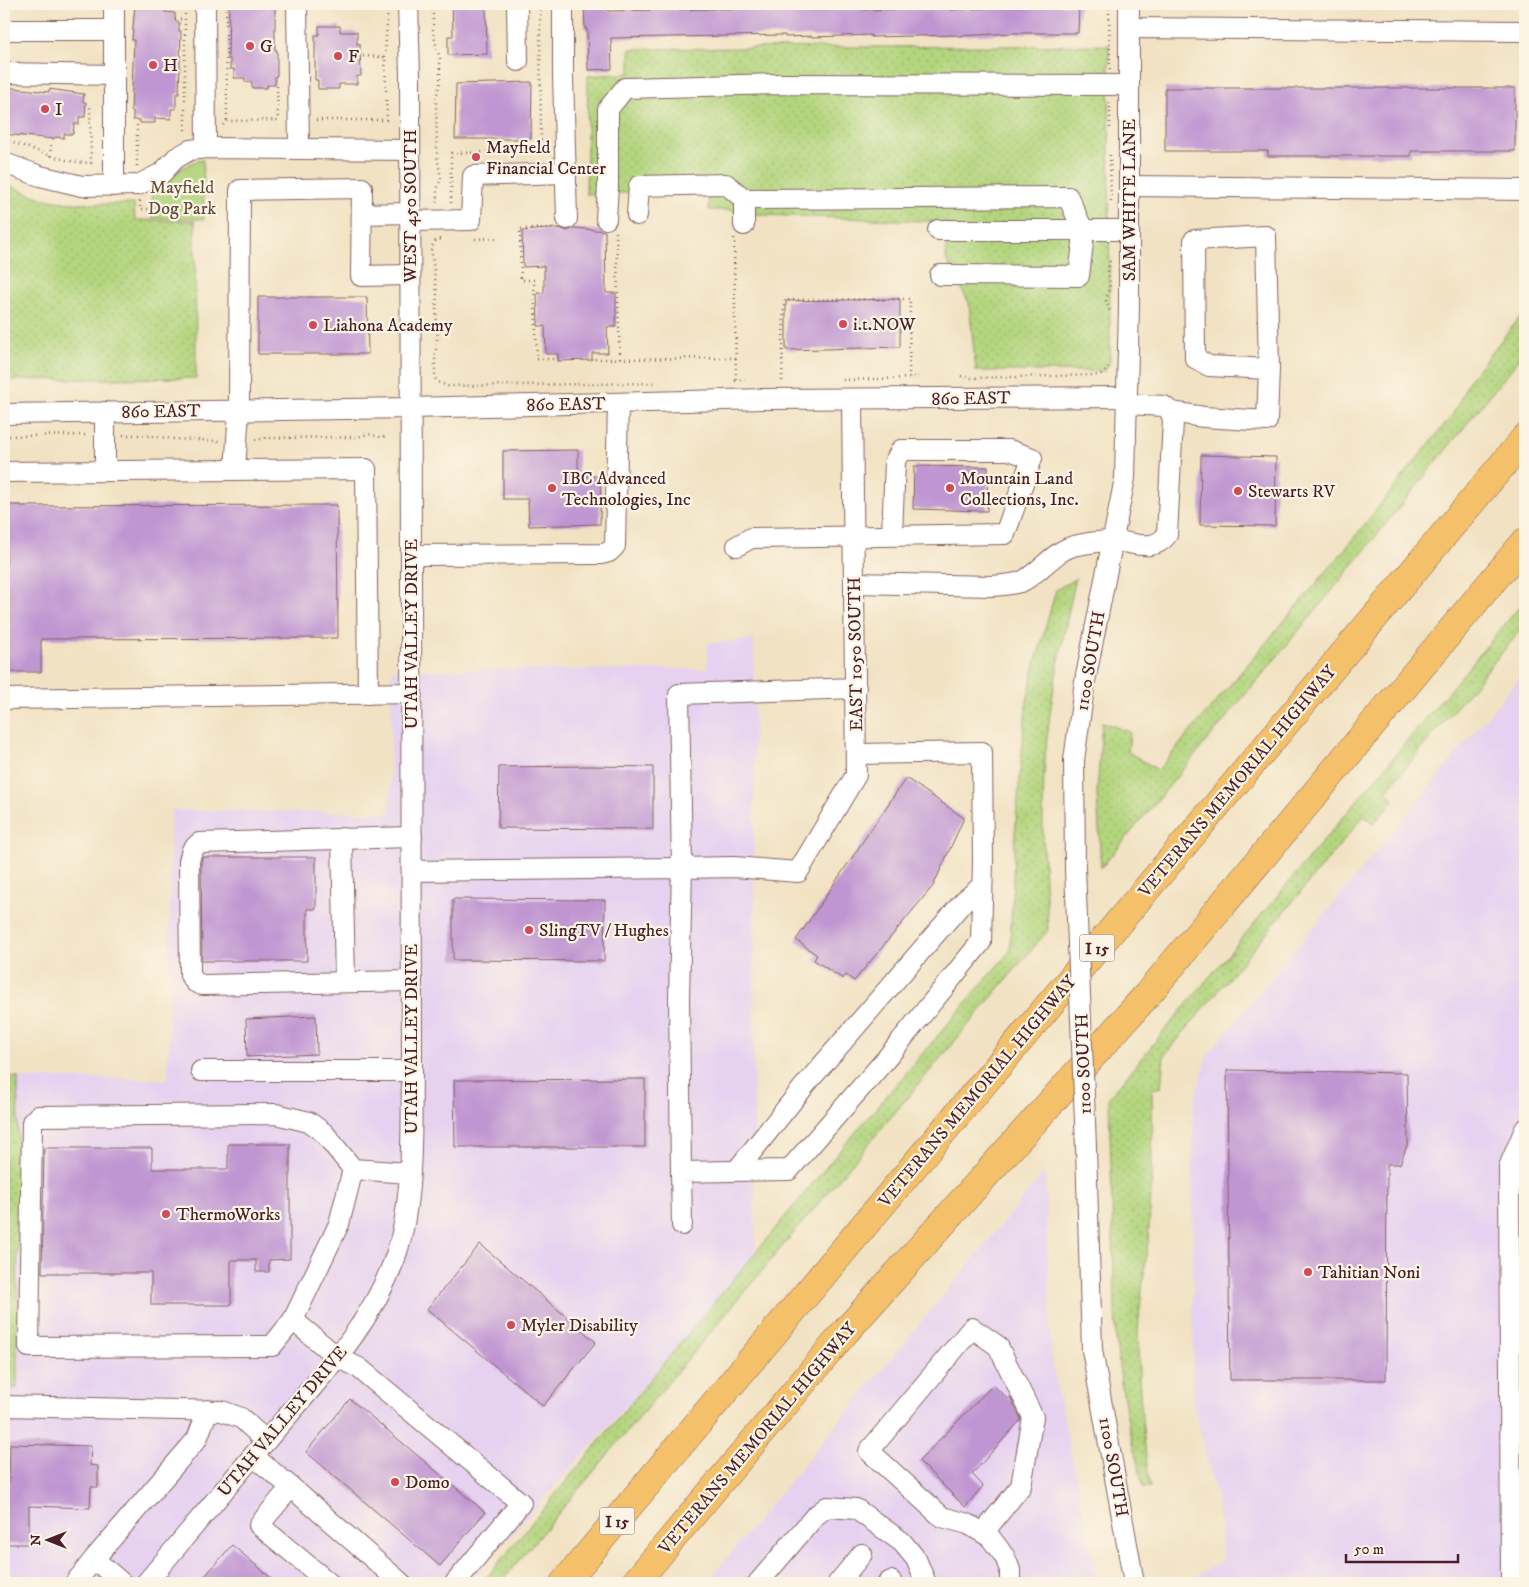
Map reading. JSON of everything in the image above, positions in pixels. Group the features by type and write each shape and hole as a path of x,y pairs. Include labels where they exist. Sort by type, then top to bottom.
{"highway":[{"name":"VETERANS MEMORIAL HIGHWAY","path":"564,1583 1525,438"},
{"name":"VETERANS MEMORIAL HIGHWAY","path":"634,1583 846,1331 1147,995 1525,542"}],"street":[{"path":"114,4 114,186"},
{"path":"204,4 206,148"},
{"path":"297,4 299,148"},
{"name":"WEST 450 SOUTH","path":"408,4 411,408"},
{"path":"517,4 518,60"},
{"path":"563,4 565,173 563,224"},
{"name":"SAM WHITE LANE","path":"1127,400 1129,186 1119,85 1129,28 1129,4"},
{"path":"1129,28 1525,31"},
{"path":"4,30 114,30"},
{"path":"4,73 113,75"},
{"path":"611,222 608,186 608,109 625,88 779,84 1119,85"},
{"path":"4,163 40,176 82,186 114,186 138,185 162,173 176,158 190,150 206,148 410,150"},
{"path":"362,214 472,220 473,176 565,173"},
{"path":"608,186 726,184 744,199 1068,197 1082,230 1083,243 1079,276 940,275"},
{"path":"637,215 639,186"},
{"path":"1129,186 1525,190"},
{"path":"235,470 239,410 240,190 362,188 361,276 410,275"},
{"path":"739,228 744,199"},
{"path":"938,230 1129,230"},
{"path":"1266,236 1269,369 1209,366 1195,358 1194,240 1266,236"},
{"name":"860 EAST","path":"4,414 411,408 764,399 1127,400 1164,406 1171,412 1204,417 1267,421 1269,369"},
{"name":"EAST 1050 SOUTH","path":"682,868 734,867 798,872 856,775 852,399"},
{"name":"1100 SOUTH","path":"1127,400 1126,478 1085,681 1074,760 1074,868 1086,1147 1092,1350 1134,1583"},
{"path":"411,555 602,554 609,552 615,546 618,403"},
{"name":"UTAH VALLEY DRIVE","path":"146,1583 337,1357 368,1314 389,1272 397,1250 405,1215 409,1173 412,1071 411,408"},
{"path":"105,412 105,471"},
{"path":"854,583 1010,585 1023,581 1064,549 1077,545 1113,541 1152,546 1167,535 1173,421 1171,412"},
{"path":"737,546 751,538 1005,534 1032,458 1009,450 901,450 895,461 892,535"},
{"path":"4,472 366,469 368,694"},
{"path":"682,1225 679,998 682,868 679,694 856,688"},
{"path":"4,699 412,693"},
{"path":"682,1172 789,1170 886,1059 981,942 982,752 856,754"},
{"path":"412,837 199,843 192,850 189,861 190,975 195,982 202,985 412,981"},
{"path":"342,838 345,982"},
{"path":"412,871 682,868"},
{"path":"737,1170 812,1077 964,901 982,886"},
{"path":"201,1071 412,1071"},
{"path":"353,1169 339,1224 293,1320 272,1346 28,1347 32,1122 38,1116 276,1114 309,1122 324,1133 353,1169 409,1173"},
{"path":"1510,1583 1517,1166 1525,1130"},
{"path":"293,1320 337,1357 359,1368 521,1503 455,1583"},
{"path":"984,1532 1021,1486 1033,1417 998,1346 972,1328 868,1451 942,1517 968,1524 984,1532 998,1546 1005,1557 1010,1570 1010,1583"},
{"path":"4,1406 222,1411 241,1418 266,1441"},
{"path":"75,1583 197,1439 208,1410"},
{"path":"253,1456 291,1486 401,1583"},
{"path":"291,1486 260,1525 329,1583"},
{"path":"758,1583 815,1516 827,1506 856,1509 902,1542 916,1559 926,1583"},
{"path":"838,1583 862,1554"},
{"path":"94,1560 122,1583"}],"path":[{"path":"185,4 185,135"},
{"path":"226,4 227,121"},
{"path":"307,120 387,120 385,56 388,4"},
{"path":"433,4 432,33 440,59 440,83 436,98 436,156 441,179 437,189 437,203 451,206 450,153 541,150 540,4"},
{"path":"1110,135 1119,85 1109,12 1111,4"},
{"path":"175,19 185,19"},
{"path":"362,56 385,56"},
{"path":"277,86 278,120"},
{"path":"4,140 50,156 77,163 91,164 90,106"},
{"path":"218,129 227,121 283,120"},
{"path":"137,125 137,168"},
{"path":"50,156 51,144"},
{"path":"1110,151 1110,198 1113,205"},
{"path":"140,208 152,208"},
{"path":"611,222 620,359"},
{"path":"556,358 537,358 534,280 521,280 520,229 563,224"},
{"path":"736,381 739,228"},
{"path":"475,239 500,238"},
{"path":"449,239 436,240 431,248 437,293 436,313 438,332 435,357 435,378 437,382 448,386 663,383"},
{"path":"778,380 782,381 784,300 910,299 910,378"},
{"path":"595,359 736,358"},
{"path":"961,376 970,378 1098,375 1108,369"},
{"path":"841,380 910,378 918,376"},
{"path":"732,382 745,379"},
{"path":"251,440 356,437 369,434 383,438 385,435"},
{"path":"4,436 89,435"},
{"path":"122,435 224,441"}],"shaded area":[{"path":"754,640 754,1193 756,1259 469,1583 4,1583 4,1375 15,1375 18,1078 168,1079 171,810 390,813 392,670 707,669 708,643"},
{"path":"1525,671 1525,1583 1184,1583 1223,1560 1217,1500 1193,1402 1193,1107 1207,1056"},
{"path":"1045,1172 1051,1357 1098,1583 706,1583"}],"green space":[{"path":"1109,45 1110,361 1105,371 976,371 969,303 946,259 947,222 765,215 729,210 709,210 708,190 586,194 588,76 630,73 630,49"},
{"name":"Mayfield Dog Park","path":"203,160 204,219 152,218 152,191 166,183 188,165"},
{"path":"4,183 48,200 85,204 134,204 135,220 195,221 196,378 4,380"},
{"path":"1525,311 1525,352 1330,593 1101,868 1097,793 1102,722 1130,732 1128,752 1158,770 1337,559 1453,414 1470,379"},
{"path":"1076,578 1058,664 1046,750 1043,823 1048,930 500,1583 482,1583 837,1154 1010,951 1015,833 1026,707 1034,668 1056,590"},
{"path":"1525,600 1525,625 1386,791 1394,800 1374,824 1364,816 1164,1056 1161,1087 1152,1089 1148,1241 1138,1335 1141,1411 1150,1487 1143,1487 1128,1421 1116,1341 1109,1097"},
{"path":"4,1077 18,1077 17,1388 4,1388"}],"building":[{"name":"H","path":"135,4 158,4 157,8 165,8 165,12 175,13 175,21 179,22 179,31 181,31 179,94 176,94 176,109 171,109 171,119 155,118 155,123 140,123 140,120 133,120 133,111 131,111 134,40 132,40"},
{"name":"G","path":"229,4 275,4 277,76 275,76 275,85 267,85 267,88 252,88 252,82 245,82 245,78 234,78 234,69 230,69 230,59 228,59"},
{"path":"452,4 486,4 487,54 448,55 448,36 453,36"},
{"path":"584,4 608,4 608,11 775,8 775,10 809,10 864,8 864,10 950,8 950,10 1019,6 1019,4 1079,5 1078,33 871,37 871,35 785,37 785,35 611,38 612,69 588,70"},
{"name":"F","path":"319,26 340,26 340,32 357,32 357,44 360,44 361,76 357,76 357,84 339,84 339,89 318,89 318,80 315,80 315,35 319,35"},
{"path":"532,82 531,139 455,139 456,84"},
{"name":"I","path":"4,87 49,92 49,89 84,94 83,102 86,102 85,117 79,117 79,124 74,124 73,134 64,134 64,138 55,137 54,139 4,134"},
{"path":"1165,88 1515,88 1515,151 1411,151 1411,156 1268,156 1268,151 1165,151"},
{"path":"560,228 567,231 575,228 605,231 606,293 616,293 616,327 607,327 608,353 592,353 592,360 558,361 558,354 546,354 545,326 538,326 537,293 544,293 544,266 523,267 522,231"},
{"name":"Liahona Academy","path":"258,297 367,297 368,354 258,354"},
{"name":"i.t.NOW","path":"900,299 900,347 786,350 786,301"},
{"name":"IBC Advanced Technologies, Inc","path":"578,450 578,476 601,476 600,524 529,526 528,499 503,499 503,451"},
{"name":"Stewarts RV","path":"1201,455 1276,457 1275,526 1200,525"},
{"name":"Mountain Land Collections, Inc.","path":"914,466 988,467 987,511 913,509"},
{"path":"5,505 337,505 338,638 41,639 41,672 4,672 4,656 7,656"},
{"path":"499,767 653,767 653,829 498,828"},
{"path":"906,778 964,818 933,886 854,981 846,975 843,979 814,960 817,955 796,940"},
{"path":"202,857 316,857 316,909 307,909 307,961 202,961"},
{"name":"SlingTV / Hughes","path":"453,899 605,900 604,961 453,960"},
{"path":"316,1016 317,1054 247,1057 246,1019"},
{"name":"Tahitian Noni","path":"1227,1070 1407,1073 1408,1143 1400,1164 1387,1164 1386,1380 1230,1380"},
{"path":"645,1079 645,1147 455,1147 454,1080"},
{"name":"ThermoWorks","path":"228,1144 290,1144 290,1259 269,1260 269,1272 256,1272 256,1260 231,1260 231,1305 151,1305 151,1273 42,1273 44,1148 152,1148 152,1169 228,1169"},
{"name":"Myler Disability","path":"480,1244 596,1342 543,1406 427,1309"},
{"path":"993,1385 1008,1399 1010,1397 1021,1419 972,1474 983,1486 965,1507 919,1461"},
{"name":"Domo","path":"350,1399 485,1512 440,1566 306,1452"},
{"path":"10,1444 91,1446 90,1465 98,1466 98,1487 91,1487 90,1508 29,1506 29,1544 4,1544 4,1483 9,1483"},
{"path":"232,1545 277,1583 199,1583"}],"place":[{"name":"G","path":"250,46"},
{"name":"F","path":"338,56"},
{"name":"H","path":"153,65"},
{"name":"I","path":"45,109"},
{"name":"Mayfield Financial Center","path":"476,157"},
{"name":"i.t.NOW","path":"843,324"},
{"name":"Liahona Academy","path":"313,325"},
{"name":"IBC Advanced Technologies, Inc","path":"552,488"},
{"name":"Mountain Land Collections, Inc.","path":"950,488"},
{"name":"Stewarts RV","path":"1238,491"},
{"name":"SlingTV / Hughes","path":"529,930"},
{"name":"ThermoWorks","path":"166,1214"},
{"name":"Tahitian Noni","path":"1308,1272"},
{"name":"Myler Disability","path":"511,1325"},
{"name":"Domo","path":"395,1482"}]}
